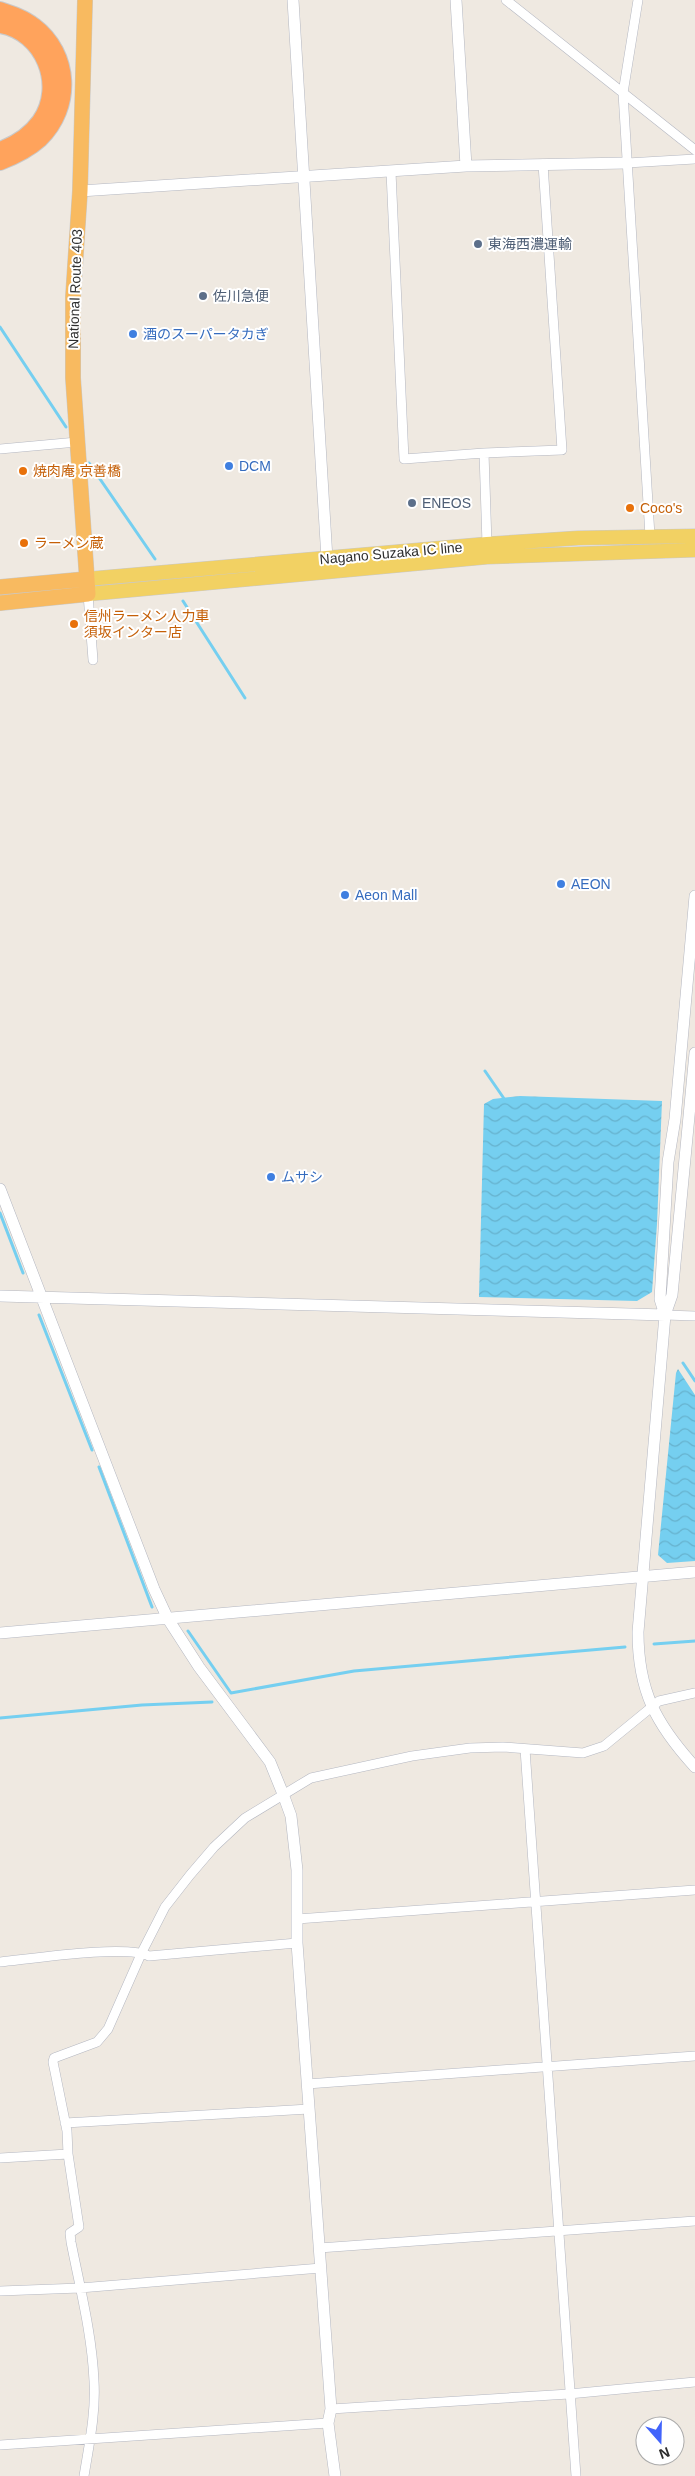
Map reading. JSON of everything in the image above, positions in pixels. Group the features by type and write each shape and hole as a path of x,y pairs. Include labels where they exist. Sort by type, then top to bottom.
{"highway":[{"name":"National Route 403","path":"85,0 80,191 73,297 73,378 88,594"},
{"path":"0,10 20,17 43,33 57,54 64,79 61,106 48,129 28,149 0,162"},
{"path":"0,25 18,31 37,47 48,68 51,81 50,94 41,120 20,140 0,150"},
{"path":"0,587 87,579"},
{"path":"0,603 88,594"}],"main road":[{"name":"Nagano Suzaka IC line","path":"87,579 487,544 650,536 695,536"},
{"name":"Nagano Suzaka IC line","path":"88,594 487,557 695,550"}],"street":[{"path":"293,0 302,178 326,559"},
{"path":"456,0 466,166"},
{"path":"506,0 695,150"},
{"path":"638,0 623,93 650,536"},
{"path":"80,191 466,166 627,163 695,159"},
{"path":"391,172 404,459 562,450 543,164"},
{"path":"0,450 77,442"},
{"path":"484,453 487,544"},
{"path":"88,594 92,660"},
{"path":"665,1314 660,1299 668,1162 673,1134 695,896"},
{"path":"695,1053 672,1295 665,1314 638,1632 638,1656 644,1688 651,1707 677,1748 695,1767"},
{"path":"0,1189 154,1589 168,1619 199,1667 270,1762 291,1816 298,1870 297,1943 331,2409 328,2423 335,2476"},
{"path":"0,1296 695,1316"},
{"path":"0,1633 695,1572"},
{"path":"84,2476 90,2439 94,2382 88,2332 70,2242 70,2233 78,2227 65,2123 52,2066 54,2058 102,2039 165,1907 214,1847 245,1818 311,1778 412,1756 470,1748 525,1749 575,1754 598,1749 659,1700 695,1693"},
{"path":"525,1749 576,2476"},
{"path":"297,1919 695,1890"},
{"path":"0,1962 107,1952 142,1952 150,1956 297,1943"},
{"path":"307,2084 695,2056"},
{"path":"65,2123 309,2109"},
{"path":"0,2158 68,2154"},
{"path":"319,2248 558,2229 695,2221"},
{"path":"0,2292 80,2288 321,2268"},
{"path":"331,2409 569,2394 695,2382"},
{"path":"0,2446 328,2423"}],"water":[{"path":"520,1096 662,1101 652,1292 637,1301 479,1297 484,1104 493,1099"},
{"path":"678,1369 695,1395 695,1561 667,1563 658,1555 676,1373"}],"waterway":[{"path":"0,327 66,427"},
{"path":"89,463 155,559"},
{"path":"183,601 245,698"},
{"path":"485,1071 505,1100"},
{"path":"0,1213 23,1273"},
{"path":"39,1315 92,1450"},
{"path":"683,1363 695,1381"},
{"path":"99,1467 152,1607"},
{"path":"188,1631 231,1693 354,1671 625,1647"},
{"path":"654,1644 695,1641"},
{"path":"0,1718 142,1705 212,1702"}],"place":[{"name":"東海西濃運輸","path":"478,244"},
{"name":"佐川急便","path":"203,296"},
{"name":"酒のスーパータカぎ","path":"133,334"},
{"name":"DCM","path":"229,466"},
{"name":"焼肉庵 京善橋","path":"23,471"},
{"name":"ENEOS","path":"412,503"},
{"name":"Coco's","path":"630,508"},
{"name":"ラーメン蔵","path":"24,543"},
{"name":"信州ラーメン人力車 須坂インター店","path":"74,624"},
{"name":"AEON","path":"561,884"},
{"name":"Aeon Mall","path":"345,895"},
{"name":"ムサシ","path":"271,1177"}]}
